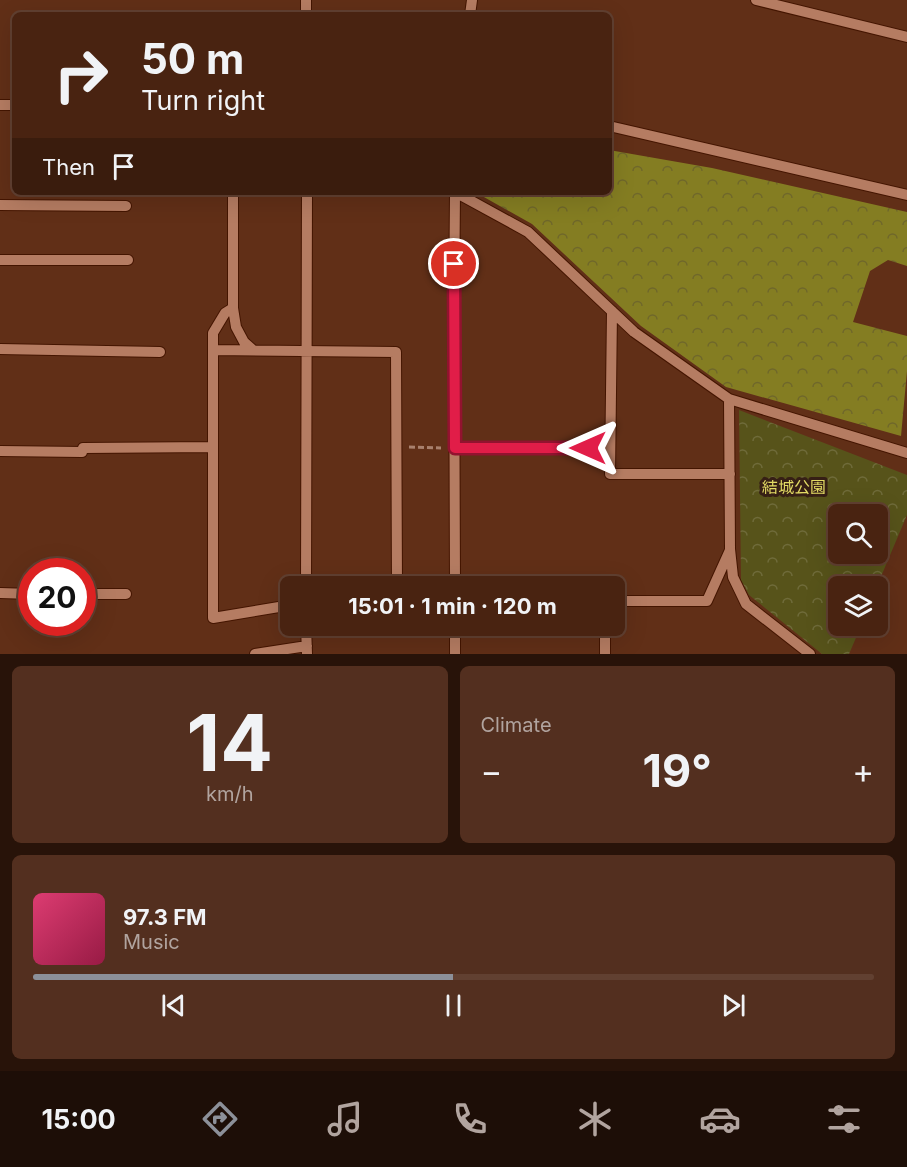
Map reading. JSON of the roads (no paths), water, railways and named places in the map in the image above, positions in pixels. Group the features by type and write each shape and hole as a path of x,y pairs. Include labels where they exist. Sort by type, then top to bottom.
{"street":[{"path":"756,0 907,37"},
{"path":"612,127 907,195"},
{"path":"233,195 232,308 236,327 244,342 253,350"},
{"path":"306,576 307,195"},
{"path":"455,195 455,576"},
{"path":"461,195 528,231 634,332 729,399 907,453"},
{"path":"0,206 126,206"},
{"path":"0,260 128,260"},
{"path":"232,308 225,313 213,333 213,618 280,606"},
{"path":"612,311 610,474 730,474"},
{"path":"0,350 160,352"},
{"path":"213,350 396,352 397,576"},
{"path":"729,399 730,549 733,577 746,604 810,654"},
{"path":"0,451 82,452 83,448 213,447"},
{"path":"455,448 610,448"},
{"path":"625,601 707,601 730,549"},
{"path":"0,593 18,594"},
{"path":"96,594 126,594"},
{"path":"455,636 455,654"},
{"path":"604,636 605,654"},
{"path":"255,654 307,650"}],"park label":[{"name":"結城公園","path":"794,487"}]}
